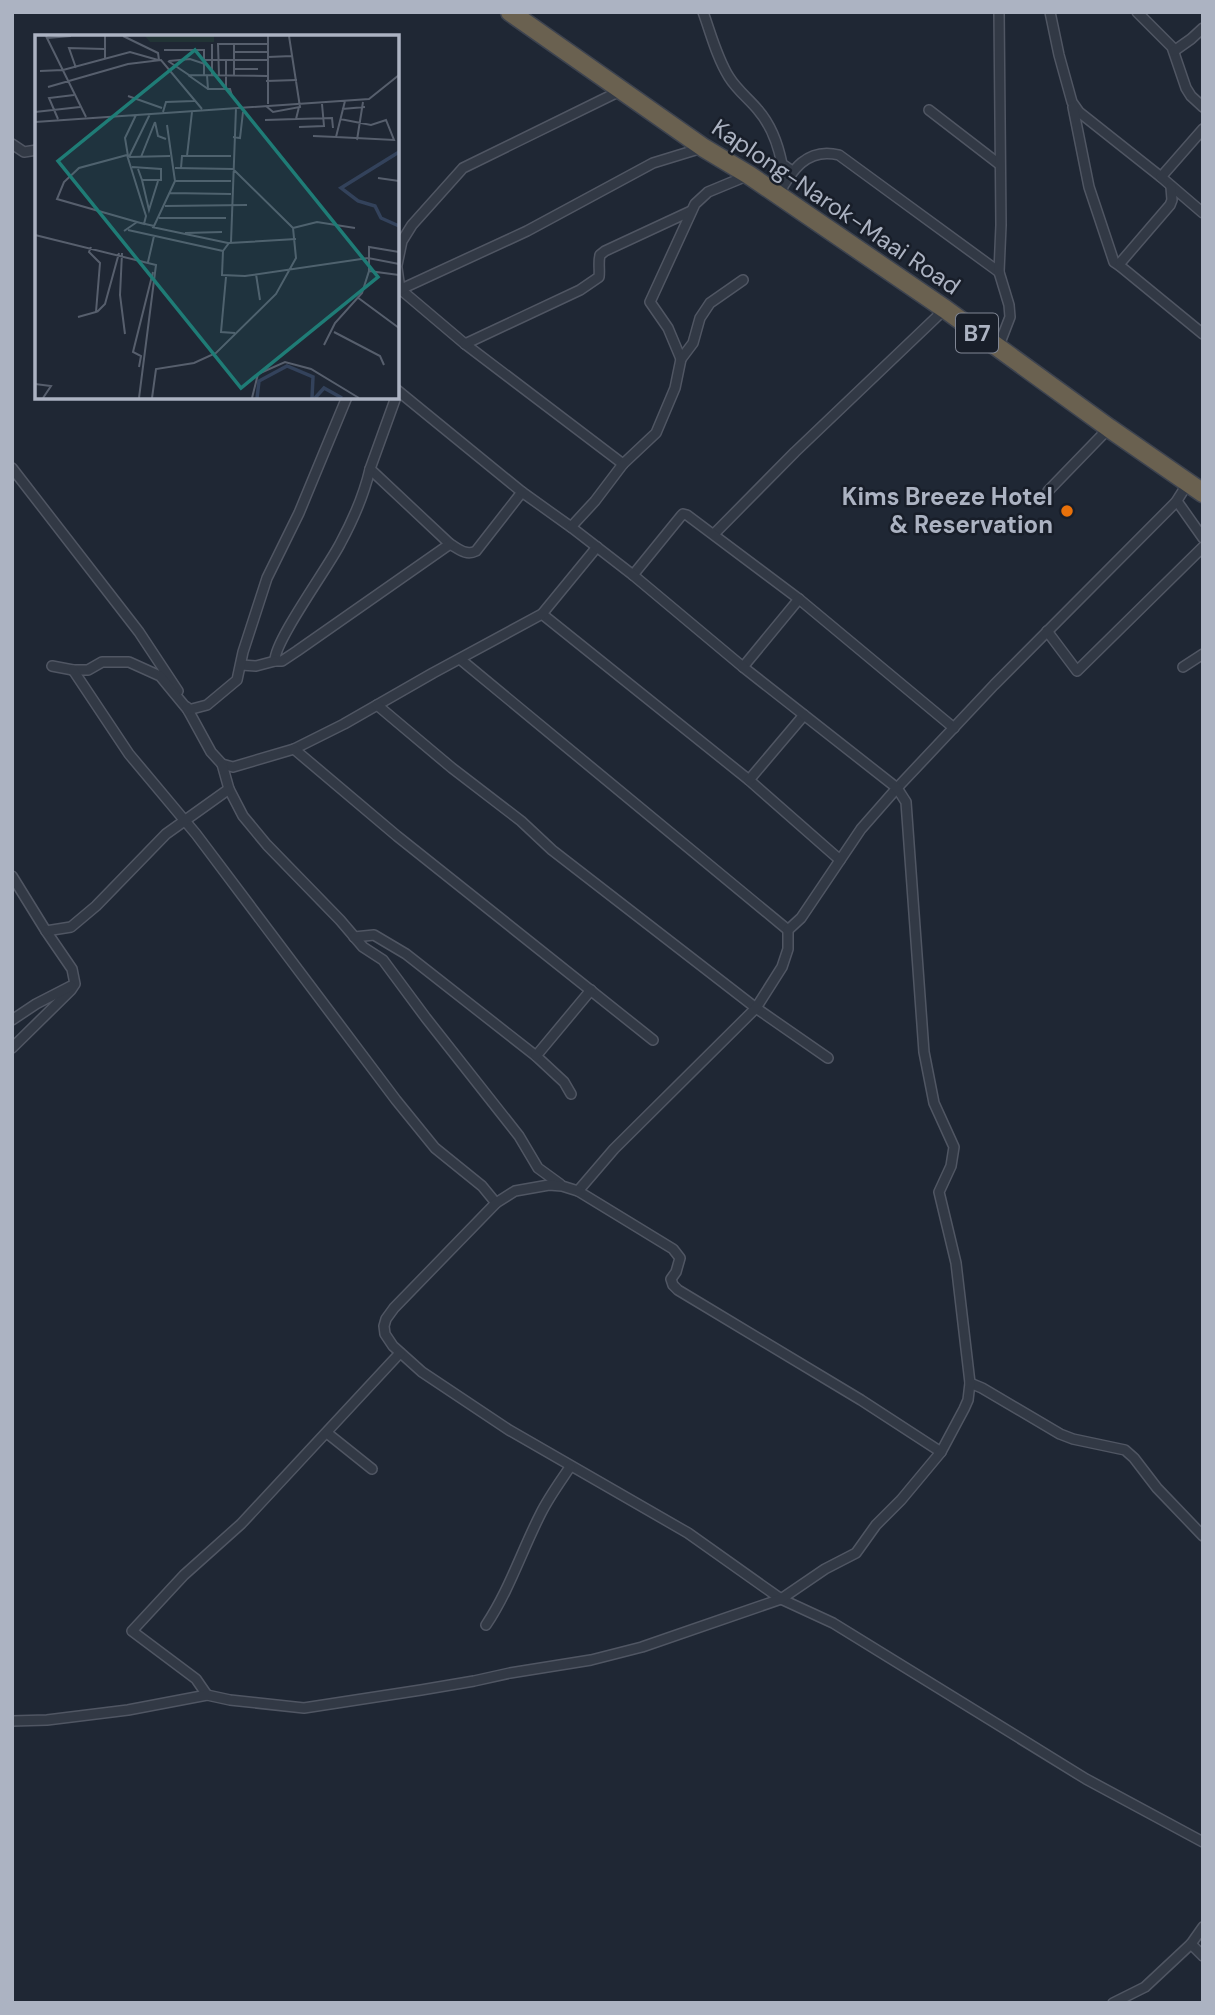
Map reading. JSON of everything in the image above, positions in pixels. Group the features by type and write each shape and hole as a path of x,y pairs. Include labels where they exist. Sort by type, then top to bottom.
{"highway":[{"name":"Kaplong-Narok-Maai Road","path":"509,12 704,148 749,175 945,309 1195,488"}],"street":[{"path":"703,12 727,75 768,124 778,142 782,164 792,171"},
{"path":"998,348 1010,317 999,272 999,12"},
{"path":"1050,12 1089,187 1114,262 1203,334"},
{"path":"1137,12 1174,51 1186,88 1203,107"},
{"path":"1174,51 1203,28"},
{"path":"399,256 402,241 412,225 463,168 622,90"},
{"path":"1072,102 1079,112 1201,208"},
{"path":"929,110 999,164"},
{"path":"1161,177 1203,129"},
{"path":"12,144 24,152 35,150"},
{"path":"399,290 527,231 653,163 704,148"},
{"path":"778,195 798,165 819,152 839,155 999,272"},
{"path":"681,359 668,328 650,302 695,204 708,192 749,175"},
{"path":"1120,266 1170,205 1171,187"},
{"path":"465,344 580,290 599,277 600,255 605,251 691,211"},
{"path":"570,527 595,501 623,464 656,433 674,388 681,359 693,343 700,318 710,303 743,280"},
{"path":"399,291 623,464"},
{"path":"714,534 795,452 945,309"},
{"path":"12,1721 47,1720 128,1710 207,1695 304,1708 461,1684 510,1672 591,1660 642,1647 780,1598 856,1553 876,1525 941,1452 968,1400 970,1383 956,1264 939,1192 951,1166 954,1147 934,1103 924,1052 906,802 897,788 743,667 633,575 399,395"},
{"path":"188,710 207,705 237,680 243,652 267,578 299,513 347,399"},
{"path":"275,661 275,653 340,545 360,502 395,399"},
{"path":"1048,491 1109,428"},
{"path":"12,468 139,632 175,686 211,752 222,764 229,789 243,816 363,947 383,960 519,1136 538,1168 562,1186"},
{"path":"370,468 450,544 471,554 522,492"},
{"path":"578,1191 614,1149 756,1008 782,967 788,949 788,930 801,918 861,829 1047,631 1176,502 1195,488"},
{"path":"1176,502 1203,538"},
{"path":"633,575 683,514 799,598 954,728"},
{"path":"241,665 256,666 282,661 450,544"},
{"path":"222,764 233,767 294,749 542,614 597,547"},
{"path":"1047,631 1077,671 1203,547"},
{"path":"743,667 799,598"},
{"path":"542,614 749,780 840,860"},
{"path":"1183,667 1203,654"},
{"path":"460,659 788,930"},
{"path":"52,666 88,670 102,662 129,662 160,676 188,710"},
{"path":"73,670 129,754 185,821 419,1129 435,1148 482,1186 496,1203"},
{"path":"377,705 510,812 552,850 756,1008 828,1058"},
{"path":"749,780 804,715"},
{"path":"294,749 397,836 653,1040"},
{"path":"46,931 71,927 96,906 166,834 229,789"},
{"path":"12,876 72,969 75,984"},
{"path":"354,937 374,935 406,954 536,1056 564,1082 572,1094"},
{"path":"12,1020 75,984"},
{"path":"12,1048 75,984"},
{"path":"536,1056 591,990"},
{"path":"941,1452 861,1400 678,1290 671,1279 680,1258 673,1248 578,1191 562,1186 549,1185 514,1191 496,1203 394,1308 384,1325 393,1346 422,1373 509,1430 688,1533 780,1598 833,1623 1086,1779 1203,1842"},
{"path":"207,1695 196,1679 132,1631 184,1575 241,1524 400,1353"},
{"path":"970,1383 1060,1434 1125,1451 1203,1536"},
{"path":"327,1433 372,1469"},
{"path":"486,1625 499,1604 541,1512 570,1467"},
{"path":"1113,2003 1144,1987 1191,1944 1203,1927"},
{"path":"1191,1944 1203,1956"}],"place":[{"name":"Kims Breeze Hotel & Reservation","path":"1067,511"}]}
